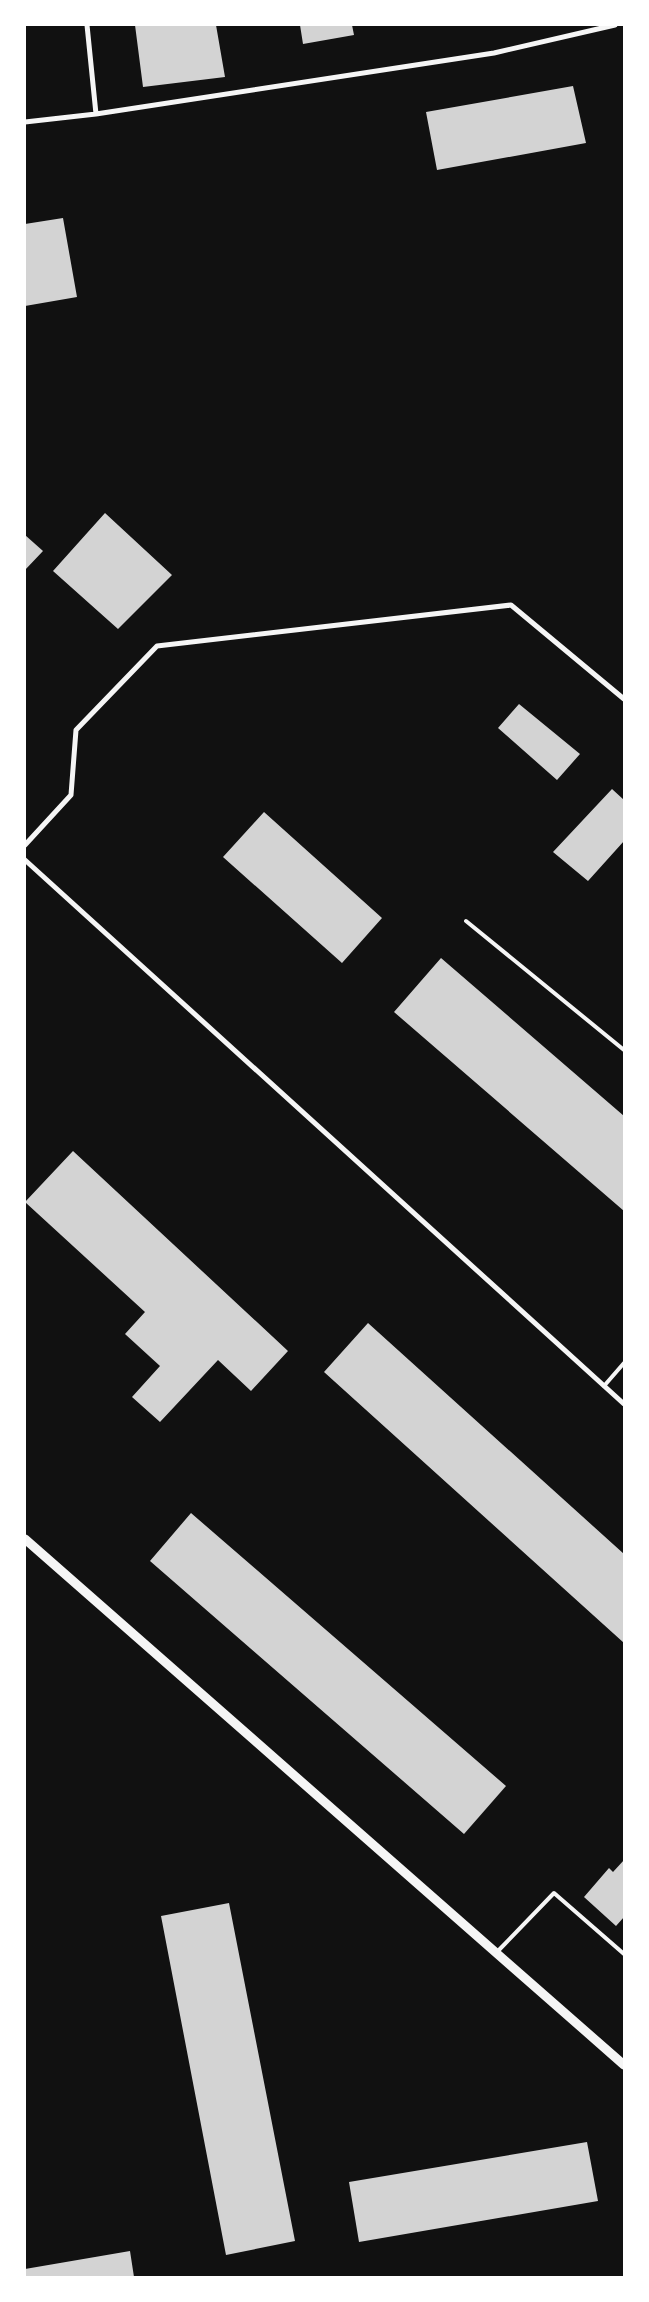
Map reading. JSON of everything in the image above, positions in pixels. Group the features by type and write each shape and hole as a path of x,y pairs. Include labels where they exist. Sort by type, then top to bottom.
{"street":[{"path":"87,25 96,114"},
{"path":"25,122 96,114 494,54 615,25"},
{"path":"25,845 71,795 76,730 157,646 511,605 624,699"},
{"path":"25,860 624,1404"},
{"path":"25,1539 624,2065"}],"lane":[{"path":"466,921 624,1050"},
{"path":"604,1386 624,1363"},
{"path":"497,1952 554,1893 624,1954"}],"building":[{"path":"135,25 216,25 225,77 143,87"},
{"path":"300,25 352,25 354,35 303,44"},
{"path":"573,86 586,143 437,170 426,112"},
{"path":"63,218 77,297 25,306 25,224"},
{"path":"105,513 172,575 118,629 53,571"},
{"path":"25,535 43,551 25,570"},
{"path":"519,704 580,754 557,780 498,728"},
{"path":"612,789 624,800 624,841 588,881 553,852"},
{"path":"264,812 382,918 342,963 223,857"},
{"path":"441,958 624,1116 624,1211 394,1012"},
{"path":"73,1151 288,1351 251,1391 218,1360 160,1422 132,1397 160,1366 125,1334 145,1312 25,1202"},
{"path":"368,1323 624,1554 624,1643 324,1372"},
{"path":"191,1513 506,1786 464,1834 150,1561"},
{"path":"624,1860 624,1917 616,1926 584,1897 609,1868 613,1872"},
{"path":"229,1903 295,2241 226,2255 161,1916"},
{"path":"587,2142 598,2201 359,2242 349,2182"},
{"path":"130,2251 134,2277 25,2277 25,2269"}]}
